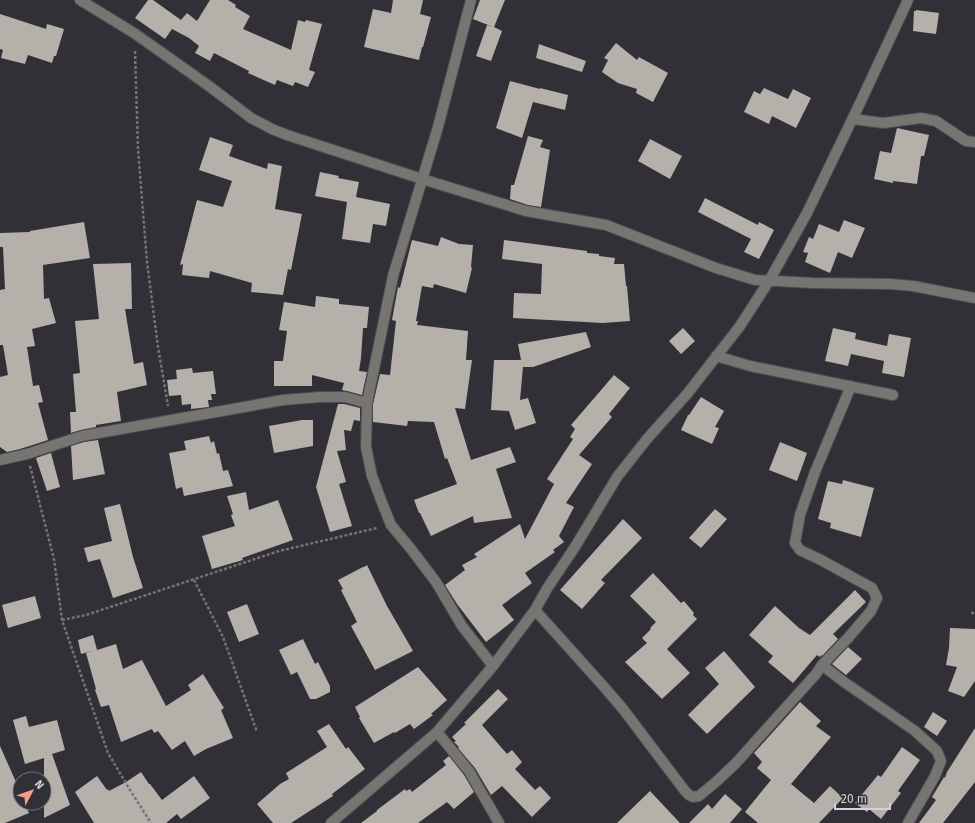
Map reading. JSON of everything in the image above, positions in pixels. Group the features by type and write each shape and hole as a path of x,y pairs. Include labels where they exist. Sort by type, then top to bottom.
{"street":[{"path":"80,0 134,33 209,86 251,118 287,135 526,211 606,225 716,268 755,280 813,283 891,284 913,286 975,298"},
{"path":"471,0 445,99 393,276 368,402 366,446 372,476 391,525 436,582 462,626 493,666"},
{"path":"331,823 437,732 493,666 535,610 548,587 575,547 616,477 687,394 740,326 769,281 807,212 853,119 908,0"},
{"path":"853,119 883,123 921,118 936,121 966,141 975,142"},
{"path":"716,356 750,366 893,395"},
{"path":"535,610 623,709 685,791 693,797 699,796 736,763 816,674 822,665 872,611 877,598 872,588 800,550 795,543 800,515 815,472 851,386"},
{"path":"0,460 27,454 82,436 291,399 320,396 345,396 368,402"},
{"path":"822,665 915,731 937,751 941,761 935,776 908,823"},
{"path":"437,732 470,771 499,823"}],"path":[{"path":"134,33 138,149 147,262 159,355 170,421"},
{"path":"27,454 54,559 62,620 108,752 151,823"},
{"path":"62,620 86,615 279,551 391,525"},
{"path":"194,580 223,637 257,732"}],"building":[{"path":"148,0 153,0 181,20 187,13 197,21 210,0 228,0 236,5 235,7 250,16 243,29 291,50 298,20 305,22 306,20 322,24 309,70 315,72 308,87 295,82 293,86 277,80 275,85 248,73 249,71 214,53 210,61 195,53 199,46 189,38 172,29 165,39 135,18"},
{"path":"393,0 423,0 420,14 431,17 419,60 364,47 373,9 391,13"},
{"path":"480,0 505,0 494,27 502,31 491,61 476,56 487,25 493,27 473,19"},
{"path":"914,11 939,13 936,34 913,31"},
{"path":"0,14 46,29 47,24 64,29 56,56 54,56 52,63 28,55 25,64 1,58 3,50 0,49"},
{"path":"616,43 637,60 639,57 668,73 653,102 636,93 637,89 618,83 602,72 608,60 604,58"},
{"path":"539,44 586,61 582,72 536,58"},
{"path":"510,81 568,95 565,110 533,102 522,138 496,128"},
{"path":"764,88 788,99 793,89 811,98 796,128 772,116 769,124 744,112 754,91 760,94"},
{"path":"897,128 929,135 924,156 921,156 917,184 893,181 893,183 874,179 880,151 891,153"},
{"path":"528,136 543,140 540,147 550,150 541,207 528,205 510,199 511,185 514,185"},
{"path":"210,137 233,145 229,156 267,169 268,163 282,166 275,209 302,214 291,270 288,269 283,295 251,292 252,283 210,271 209,278 182,275 183,264 180,265 197,200 223,207 232,181 199,170"},
{"path":"650,139 682,156 670,179 638,161"},
{"path":"320,172 339,176 338,178 359,182 356,197 390,204 386,226 373,224 370,243 342,239 347,202 315,196"},
{"path":"705,198 758,225 759,222 774,230 759,259 744,252 751,239 698,212"},
{"path":"844,220 865,228 852,258 838,252 830,273 805,262 808,253 803,252 809,237 813,239 819,224 839,232"},
{"path":"84,222 90,258 43,265 44,299 49,298 56,323 32,329 35,346 27,347 33,386 39,385 43,402 38,403 48,440 7,452 0,447 0,377 8,375 3,345 0,345 0,290 5,289 3,247 0,247 0,233 30,232"},
{"path":"441,237 459,244 473,245 472,268 466,293 434,284 433,288 422,286 416,321 418,321 417,325 468,331 466,360 472,360 465,409 455,408 471,460 510,447 516,462 496,469 512,518 474,523 473,516 431,536 414,500 457,484 447,458 445,459 434,422 408,421 407,426 373,422 373,404 380,374 390,375 396,321 392,320 398,287 400,288 412,240 438,246"},
{"path":"504,240 587,251 587,253 599,254 599,256 615,258 614,264 624,264 630,321 603,323 513,318 514,293 541,294 542,264 502,259"},
{"path":"131,263 132,309 125,309 134,364 143,362 147,385 117,392 121,421 96,425 96,427 71,433 70,412 76,412 73,374 80,373 75,321 99,319 93,264"},
{"path":"316,296 339,299 339,304 369,307 367,328 363,328 359,371 367,372 362,395 342,390 344,383 312,375 312,386 274,386 274,361 283,361 287,331 279,330 284,302 315,307"},
{"path":"683,328 695,341 681,354 669,341"},
{"path":"833,328 856,333 855,339 887,346 889,334 911,338 904,377 882,373 884,361 851,354 848,366 825,361"},
{"path":"586,332 591,347 533,367 523,367 520,400 528,398 536,423 515,430 509,411 491,410 494,360 521,360 518,344"},
{"path":"192,368 193,373 213,371 216,394 211,394 212,400 208,400 209,407 191,409 191,404 182,405 181,395 169,396 167,380 177,379 176,370"},
{"path":"614,375 630,388 609,414 612,417 579,455 592,464 566,503 574,507 559,536 564,542 553,550 555,552 525,573 532,583 502,605 514,620 486,642 457,604 445,585 465,570 462,565 477,557 474,554 520,524 525,539 554,484 547,479 573,439 570,437 575,429 571,425"},
{"path":"701,397 724,411 715,427 719,428 712,444 681,430 688,415"},
{"path":"338,404 360,408 360,421 354,420 351,431 344,430 346,450 337,451 346,482 339,484 352,526 330,532 316,487"},
{"path":"302,420 313,420 313,446 274,453 269,426"},
{"path":"209,436 211,443 214,441 217,454 219,453 223,471 228,470 233,486 184,496 182,487 176,489 169,453 186,450 184,441"},
{"path":"98,440 105,474 73,480 71,446"},
{"path":"780,442 807,453 797,481 769,470"},
{"path":"51,453 60,487 47,491 36,458"},
{"path":"843,480 874,488 861,537 830,528 831,523 818,519 828,481 842,484"},
{"path":"246,492 249,510 278,500 293,540 242,558 243,560 212,569 202,536 235,526 227,496"},
{"path":"120,504 133,557 143,588 113,598 100,559 88,562 84,548 112,541 104,508"},
{"path":"715,509 727,519 701,548 689,538"},
{"path":"623,519 642,538 601,580 605,583 582,609 560,590"},
{"path":"367,565 387,606 413,651 375,670 351,626 357,622 341,590 343,589 338,580"},
{"path":"653,573 681,603 684,601 697,619 667,649 690,673 662,699 625,662 647,643 642,638 656,622 630,596"},
{"path":"855,590 866,602 833,634 838,639 822,656 821,655 820,657 817,655 793,683 768,662 773,656 749,635 775,606 799,628 810,635"},
{"path":"35,596 41,618 8,628 2,605"},
{"path":"247,604 259,634 239,642 227,612"},
{"path":"950,628 975,629 975,681 964,697 948,691 957,667 946,665"},
{"path":"93,635 97,650 116,644 123,669 142,660 166,706 191,690 188,685 203,674 224,708 221,710 233,738 206,749 194,756 185,741 172,750 158,731 154,733 152,729 121,742 109,705 101,707 95,690 96,689 86,653 96,650 81,654 78,640"},
{"path":"303,639 315,664 318,662 330,686 330,692 316,699 310,699 297,672 291,675 279,650"},
{"path":"848,647 862,659 846,675 832,664"},
{"path":"724,651 755,687 707,734 688,715 719,684 705,668"},
{"path":"418,667 447,700 431,714 433,715 414,729 410,724 374,743 359,718 360,717 355,707"},
{"path":"498,689 508,699 482,725 507,754 512,750 522,762 515,769 535,790 540,786 551,798 532,817 502,786 491,795 475,768 458,748 459,747 454,742 456,741 452,737"},
{"path":"800,702 821,721 816,726 831,737 791,784 814,803 830,786 843,798 819,823 758,823 745,812 771,780 757,768 762,762 754,753"},
{"path":"933,712 947,721 937,736 924,727"},
{"path":"26,716 29,727 57,720 65,750 52,754 70,805 44,818 44,811 52,811 52,771 44,771 44,758 25,764 13,720"},
{"path":"329,724 346,749 348,747 365,769 332,794 333,796 291,823 273,823 257,804 280,784 289,779 286,773 327,747 317,731"},
{"path":"975,728 975,782 943,823 919,823 936,800 932,797"},
{"path":"0,746 12,773 12,811 28,811 29,813 5,823 0,823"},
{"path":"902,747 920,760 898,791 901,793 881,819 869,809 867,812 855,803 878,775 881,777"},
{"path":"449,756 464,775 474,792 454,809 447,802 418,823 361,823 405,789 406,791 410,789 412,792 446,765 443,761"},
{"path":"141,772 162,800 194,776 210,798 181,819 177,814 166,823 94,823 75,792 97,776 109,791"},
{"path":"650,791 680,823 617,823"},
{"path":"725,794 742,809 730,823 689,823 708,804 712,809"}]}
